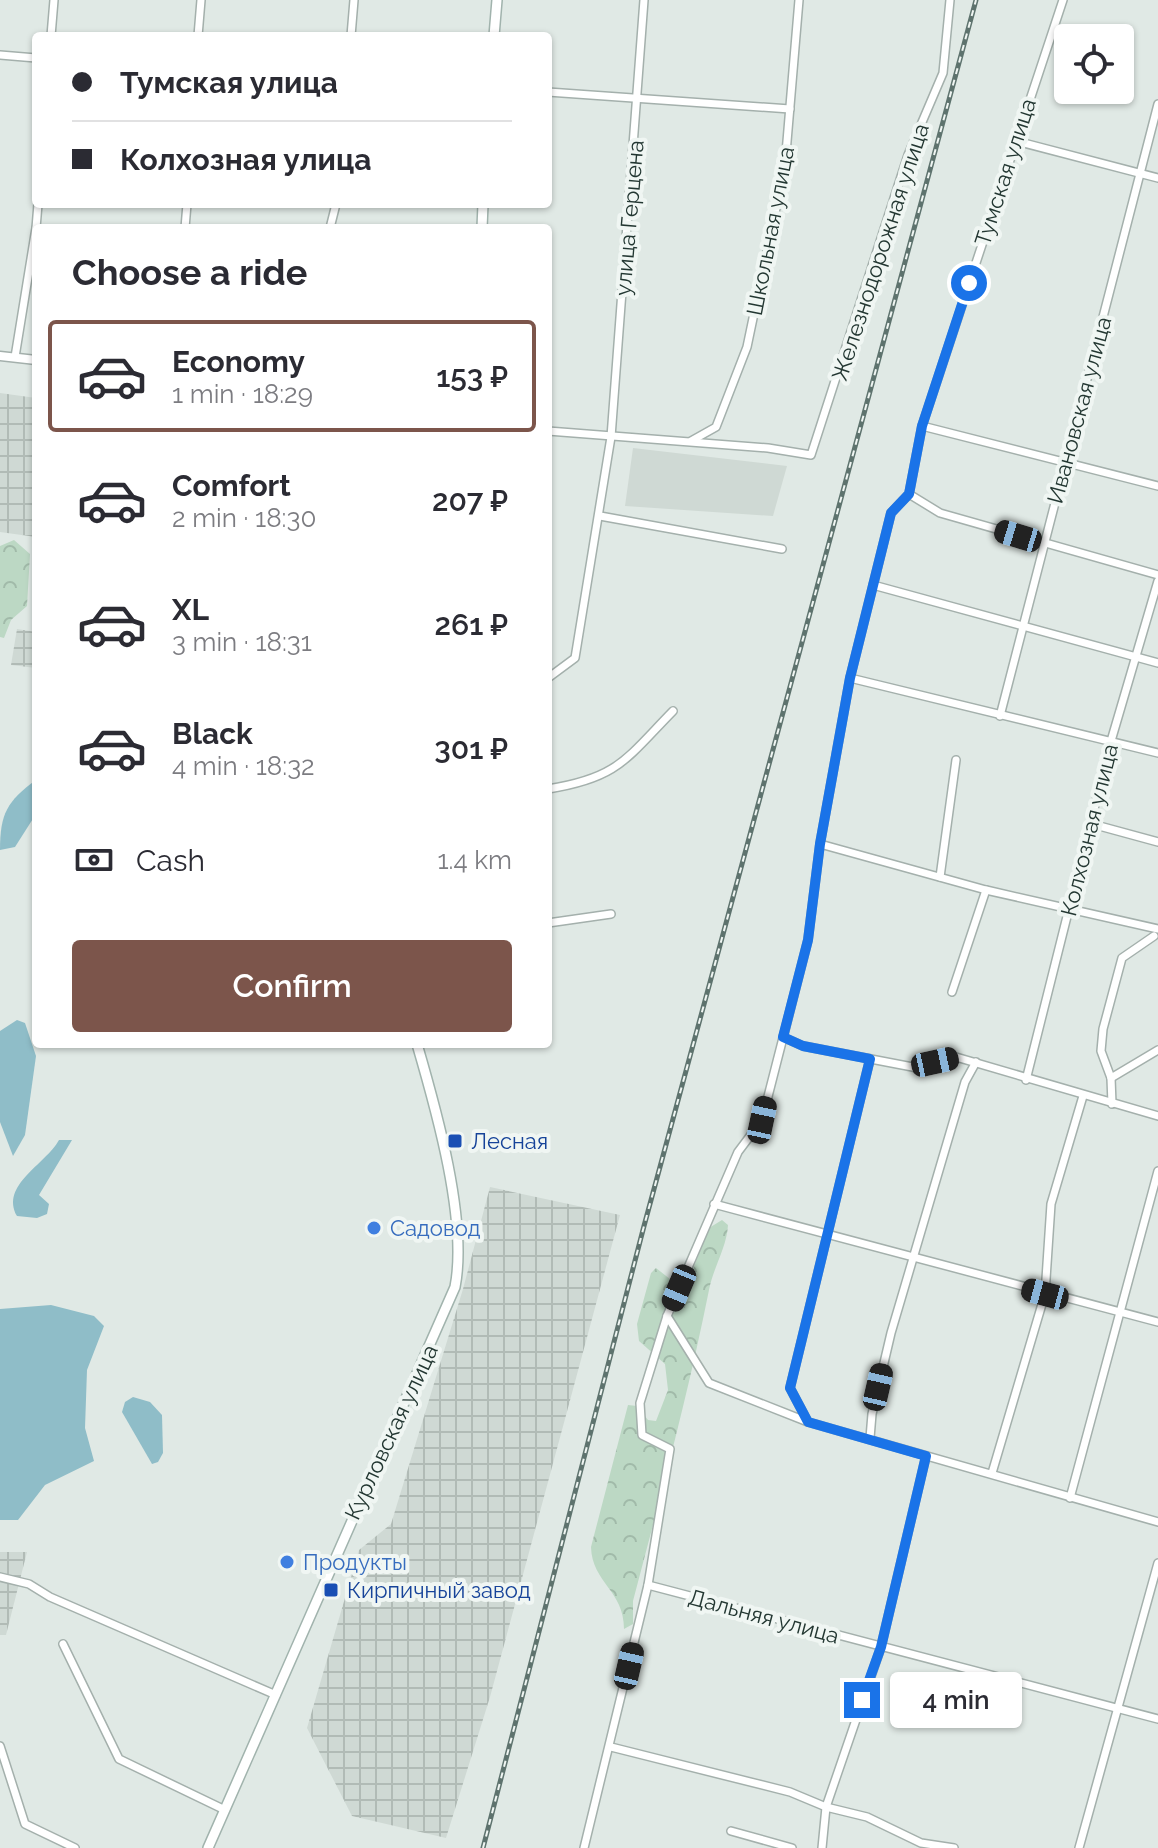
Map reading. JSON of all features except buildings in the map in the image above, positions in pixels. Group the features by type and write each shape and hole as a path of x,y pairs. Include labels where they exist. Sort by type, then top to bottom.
{"main road":[{"path":"494,32 497,0"},
{"name":"Курловская улица","path":"208,1848 276,1695 322,1581 455,1287 458,1261 448,1168 418,1048"}],"street":[{"path":"51,32 54,0"},
{"path":"198,32 201,0"},
{"path":"351,32 354,0"},
{"name":"улица Герцена","path":"552,675 575,658 611,437 644,0"},
{"name":"Школьная улица","path":"690,441 716,427 747,347 785,165 799,0"},
{"name":"Железнодорожная улица","path":"690,441 811,455 908,155 943,73 950,0"},
{"name":"Тумская улица","path":"584,1848 648,1585 670,1449 642,1435 640,1403 667,1316 714,1204 738,1152 762,1120 808,940 820,844 850,678 891,513 909,494 922,426 1063,0"},
{"path":"0,55 32,58"},
{"path":"552,92 638,101 790,109"},
{"name":"Ивановская улица","path":"1000,716 1158,104"},
{"path":"1016,141 1158,178"},
{"path":"15,357 32,253"},
{"path":"0,356 32,359"},
{"path":"922,426 1158,486"},
{"path":"552,431 690,441"},
{"path":"909,494 940,513 1158,578"},
{"path":"600,516 782,549"},
{"name":"Колхозная улица","path":"1026,1080 1111,741 1158,578"},
{"path":"873,585 1158,663"},
{"path":"850,678 1158,753"},
{"path":"552,788 598,779 616,769 673,711"},
{"path":"940,877 956,760"},
{"path":"1092,824 1158,842"},
{"path":"820,844 986,890 1149,927 1157,936 1122,958 1103,1029 1101,1051 1111,1078 1112,1104"},
{"path":"952,992 986,890"},
{"path":"552,922 611,914"},
{"path":"783,1037 803,1046 923,1069 956,1057 1026,1080 1158,1116"},
{"path":"1111,1078 1158,1050"},
{"path":"808,1422 790,1388 870,1059"},
{"path":"870,1438 872,1414 891,1333 965,1082 976,1062"},
{"path":"992,1473 1045,1294 1051,1204 1083,1096"},
{"path":"1070,1498 1158,1171"},
{"path":"714,1204 1158,1322"},
{"path":"667,1316 709,1383 808,1422 1158,1522"},
{"path":"822,1848 826,1807 881,1647 926,1456"},
{"path":"1079,1848 1158,1563"},
{"path":"0,1577 29,1584 50,1597 276,1695"},
{"name":"Дальняя улица","path":"648,1585 1158,1719"},
{"path":"63,1644 119,1759 225,1810"},
{"path":"0,1746 25,1824 75,1848"},
{"path":"611,1747 738,1778 867,1817 921,1843 954,1848"},
{"path":"731,1831 792,1848"}],"shaded area":[{"path":"0,393 32,397 32,536 0,532"},
{"path":"633,448 787,466 773,516 625,506"},
{"path":"17,629 32,631 32,668 11,665"},
{"path":"490,1187 620,1215 490,1697 446,1838 352,1816 307,1728 359,1550 391,1524 463,1289"},
{"path":"0,1552 27,1552 6,1635 0,1635"}],"green space":[{"path":"14,540 30,554 27,606 11,620 4,638 0,637 0,546"},
{"path":"722,1220 728,1225 725,1241 711,1282 683,1407 633,1601 633,1624 624,1629 619,1605 597,1570 591,1547 628,1405 637,1406 648,1420 656,1421 668,1390 665,1364 639,1341 637,1324 651,1273 656,1268 675,1283 690,1277 709,1228"}],"water":[{"path":"32,783 32,820 15,847 0,850 4,818 18,795"},
{"path":"17,1020 25,1023 36,1056 25,1135 13,1156 0,1122 0,1031"},
{"path":"59,1140 72,1140 39,1195 49,1204 47,1214 37,1218 17,1216 13,1205 19,1185"},
{"path":"51,1305 94,1316 104,1326 87,1370 85,1428 94,1461 45,1485 18,1520 0,1520 0,1309"},
{"path":"133,1397 150,1402 162,1415 163,1453 158,1462 152,1464 122,1412 125,1402"}],"railway":[{"path":"483,1848 644,1226 976,0"}],"place":[{"name":"Лесная","path":"455,1141"},
{"name":"Садовод","path":"374,1228"},
{"name":"Продукты","path":"287,1562"},
{"name":"Кирпичный завод","path":"331,1590"}],"route":[{"path":"862,1700 881,1647 926,1456 808,1422 790,1388 870,1059 803,1046 783,1037 808,940 820,844 850,678 891,513 909,494 922,426 969,283"}]}
